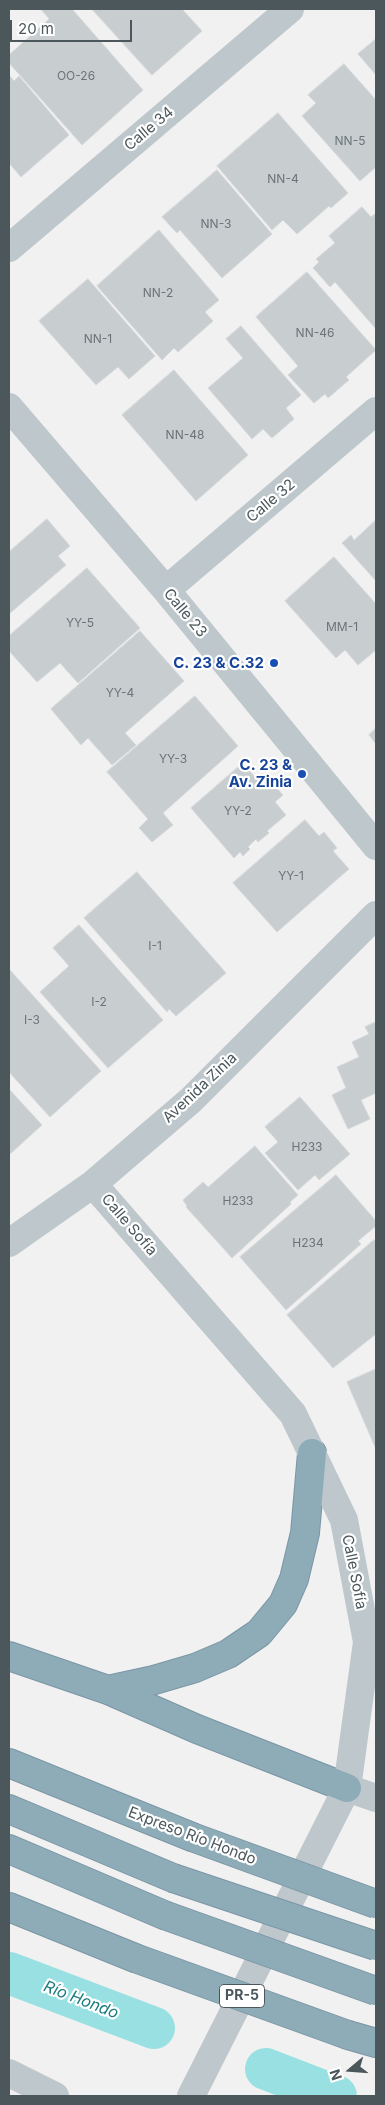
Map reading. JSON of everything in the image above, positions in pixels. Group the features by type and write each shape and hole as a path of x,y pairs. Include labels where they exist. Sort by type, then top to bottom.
{"highway":[{"path":"108,1690 195,1668 228,1654 259,1633 283,1604 294,1579 305,1533 312,1453"},
{"path":"9,1656 108,1690 197,1729 347,1788"},
{"name":"Expreso Río Hondo","path":"9,1763 192,1837 376,1904"},
{"path":"9,1809 173,1878 376,1946"},
{"path":"9,1849 164,1915 376,1991"},
{"name":"PR-5","path":"9,1907 135,1958 348,2035 376,2043"}],"street":[{"name":"Calle 34","path":"9,248 290,9"},
{"name":"Calle 23","path":"9,407 166,590 376,846"},
{"name":"Calle 32","path":"166,590 376,411"},
{"name":"Avenida Zinia","path":"9,1243 93,1184 191,1100 376,915"},
{"name":"Calle Sofía","path":"93,1184 293,1414 344,1520 367,1642 347,1788 191,2096"},
{"path":"347,1788 376,1798"},
{"path":"9,2073 55,2096"}],"building":[{"path":"41,9 72,9 143,90 82,145 9,63 9,55 49,19"},
{"path":"92,9 182,9 202,31 152,75"},
{"path":"376,39 376,75 358,54"},
{"path":"344,64 376,100 376,167 360,181 302,116 316,103 308,95"},
{"path":"9,75 14,81 19,76 69,135 21,177 9,163"},
{"path":"278,113 348,193 331,208 329,206 297,234 283,220 272,230 217,166"},
{"path":"217,170 272,234 222,278 180,230 177,233 162,217"},
{"path":"362,207 371,217 376,213 376,329 335,282 330,287 313,268 319,262 316,259 335,243 329,236"},
{"path":"159,230 219,300 205,312 213,321 178,352 174,348 162,360 97,286"},
{"path":"307,272 376,350 346,377 349,380 328,398 325,394 314,403 288,375 298,366 256,317"},
{"path":"88,279 155,356 129,379 118,367 96,385 39,321"},
{"path":"241,326 301,395 286,408 294,419 272,438 263,429 252,439 208,388 243,358 226,339"},
{"path":"174,370 248,455 196,501 122,415"},
{"path":"47,519 70,546 58,556 66,565 9,614 9,552"},
{"path":"376,520 376,581 342,543 351,535 354,540"},
{"path":"334,557 376,604 376,650 358,665 345,650 336,658 285,601"},
{"path":"87,568 140,628 78,683 60,663 37,682 10,652 9,654 9,636"},
{"path":"140,631 184,681 125,733 136,745 112,765 88,738 81,745 51,709"},
{"path":"195,696 238,746 163,813 173,825 152,842 139,828 148,819 107,772"},
{"path":"376,728 376,744 369,735"},
{"path":"243,763 258,781 265,775 283,795 275,802 286,815 267,831 269,833 258,842 256,839 243,856 240,852 234,858 191,808"},
{"path":"305,820 319,836 324,832 337,848 333,851 349,869 277,932 233,883"},
{"path":"137,872 226,973 176,1016 169,1009 167,1012 84,918"},
{"path":"79,925 163,1020 108,1068 40,992 69,966 53,948"},
{"path":"9,969 101,1071 50,1117 9,1072"},
{"path":"376,1022 376,1093 361,1100 370,1119 348,1129 332,1095 346,1088 337,1067 359,1057 352,1042 369,1034 365,1027"},
{"path":"9,1089 42,1125 9,1155"},
{"path":"300,1097 350,1154 319,1180 315,1175 298,1190 265,1153 278,1142 265,1127"},
{"path":"255,1146 298,1195 290,1202 291,1204 232,1258 186,1207 183,1200 203,1182 208,1187"},
{"path":"336,1175 376,1221 376,1226 358,1241 361,1244 286,1310 240,1257"},
{"path":"374,1240 376,1242 376,1334 333,1368 287,1315"},
{"path":"376,1369 376,1446 375,1447 347,1382"}],"waterway":[{"name":"Río Hondo","path":"9,1973 154,2028"},
{"name":"Río Hondo","path":"266,2069 336,2096"}],"place":[{"name":"C. 23 & C.32","path":"274,663"},
{"name":"C. 23 & Av. Zinia","path":"302,774"}]}
